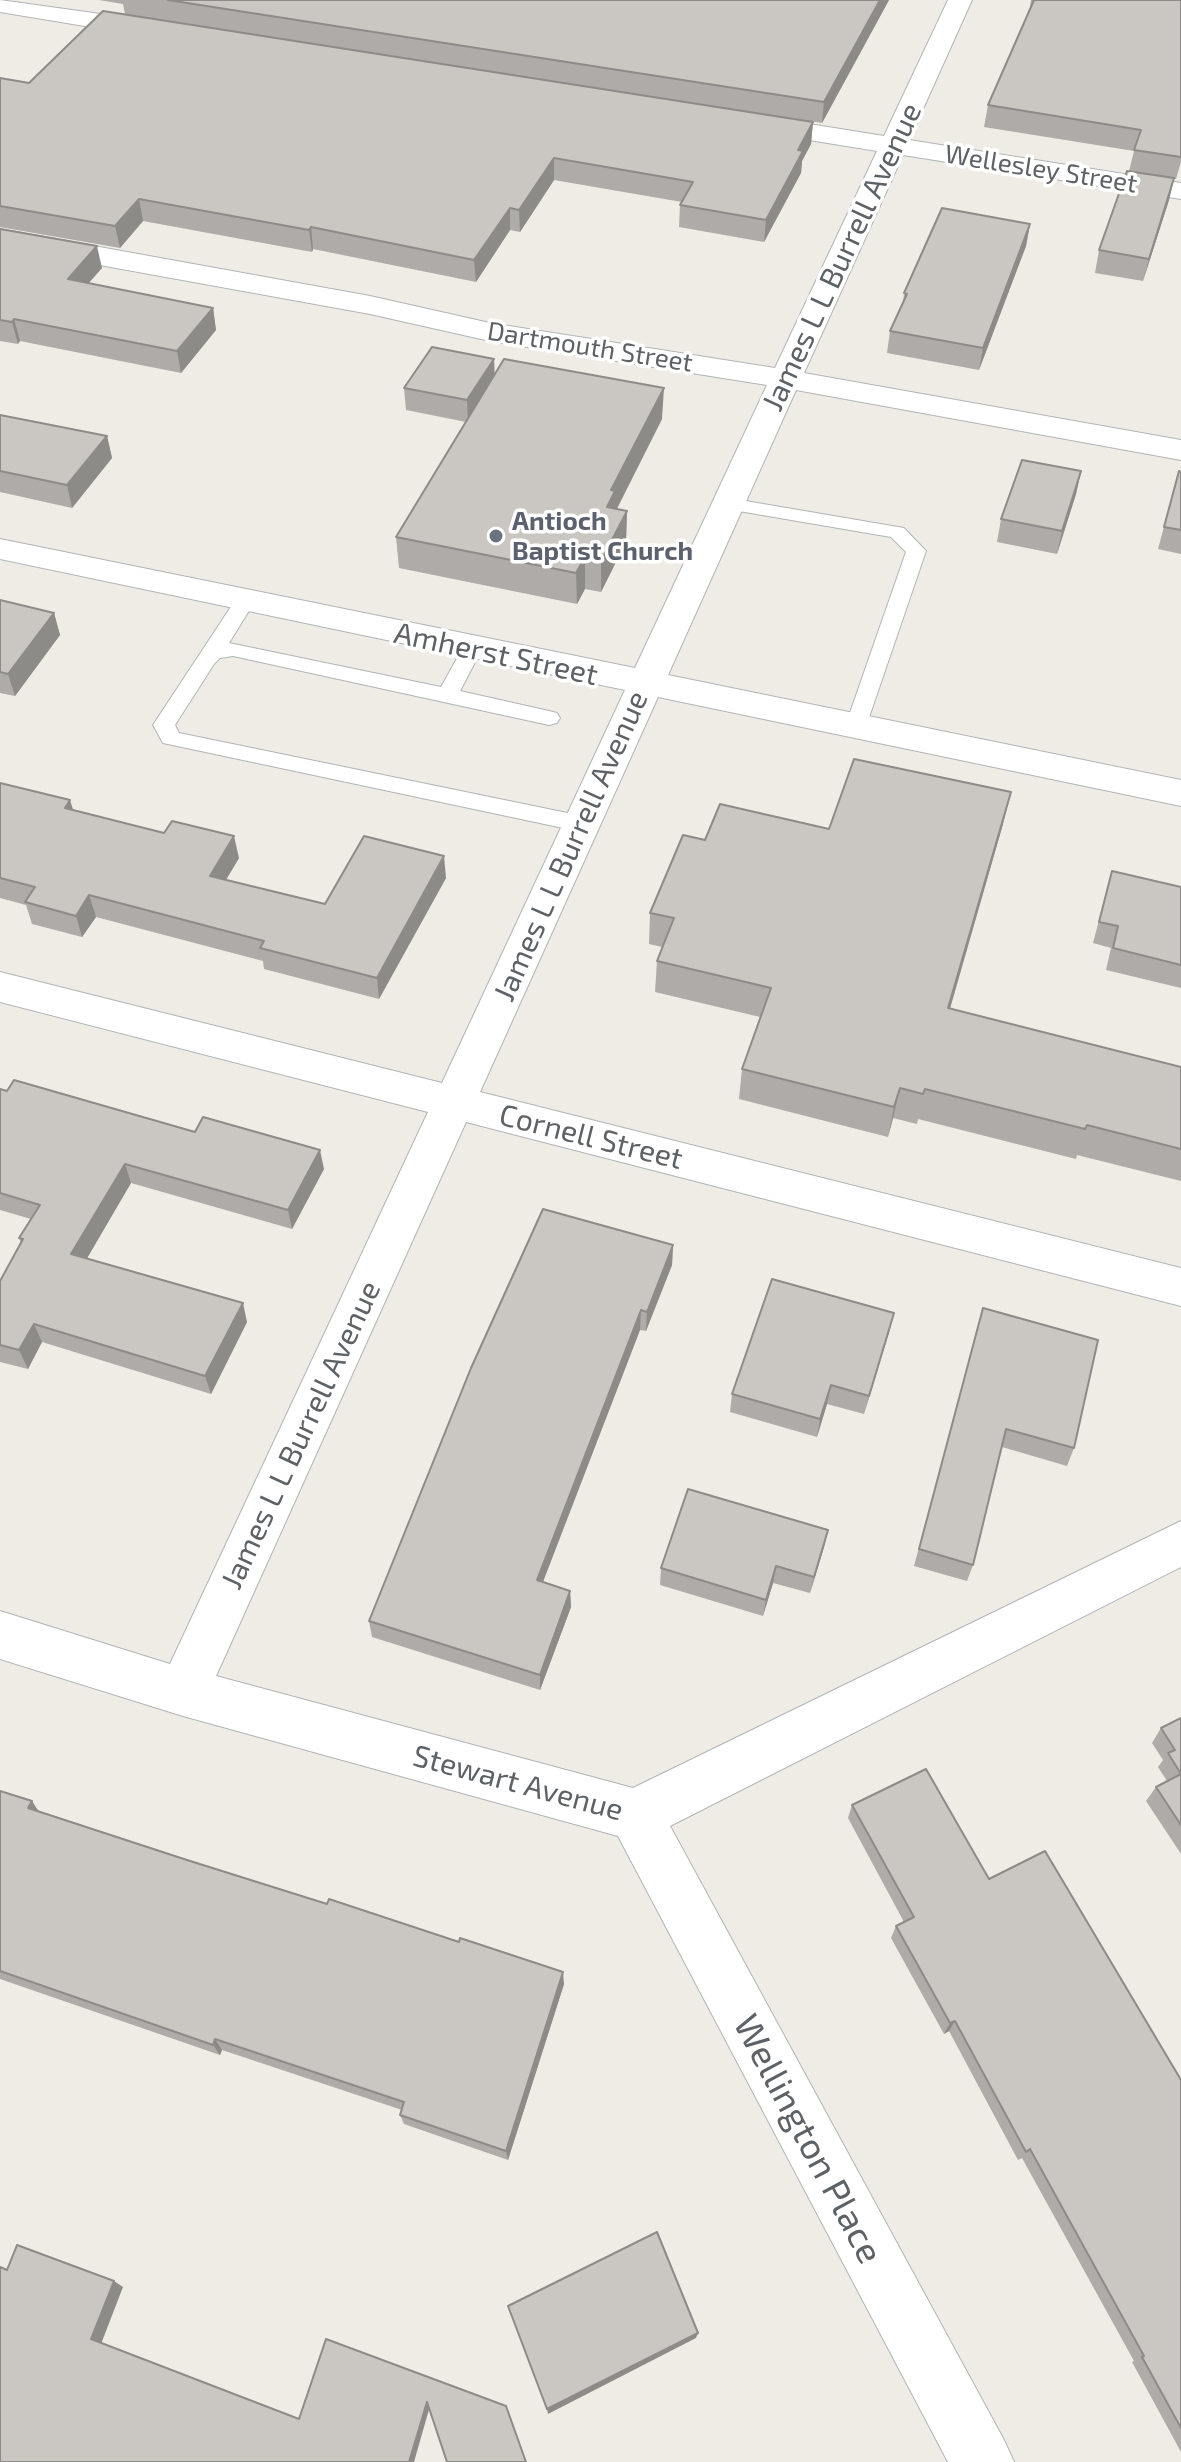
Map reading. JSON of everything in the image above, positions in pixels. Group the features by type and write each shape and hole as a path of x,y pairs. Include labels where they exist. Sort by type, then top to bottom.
{"street":[{"name":"James L L Burrell Avenue","path":"183,1692 960,0"},
{"path":"0,5 172,32"},
{"name":"Wellesley Street","path":"721,118 1181,191"},
{"name":"Dartmouth Street","path":"0,238 370,305 490,332 785,379 1181,450"},
{"name":"Amherst Street","path":"0,549 645,685 1181,793"},
{"name":"Cornell Street","path":"0,987 1181,1287"},
{"name":"Stewart Avenue","path":"0,1635 183,1692 635,1815 1181,1543"},
{"name":"Wellington Place","path":"635,1815 982,2462"}],"lane":[{"path":"728,504 897,532 916,551 856,727"},
{"path":"245,601 164,725 171,738 582,824"},
{"path":"213,653 233,649 549,718"},
{"path":"446,697 472,649"}],"building":[{"path":"168,0 880,0 824,102"},
{"path":"1034,0 1181,0 1181,157 1134,150 1141,130 988,105"},
{"path":"103,11 813,122 798,150 803,151 766,220 680,205 693,182 554,158 519,210 510,208 474,260 311,227 309,230 139,199 115,226 0,206 0,78 29,83"},
{"path":"1127,171 1174,178 1149,259 1099,250"},
{"path":"942,208 1030,224 983,348 890,331"},
{"path":"0,229 97,246 68,279 213,308 177,351 14,319 12,322 0,320"},
{"path":"432,347 494,359 467,400 404,388"},
{"path":"504,359 664,388 611,490 615,491 607,507 627,511 601,561 585,557 576,573 396,537"},
{"path":"0,415 107,436 67,485 0,471"},
{"path":"1022,460 1081,471 1062,531 1001,519"},
{"path":"1181,472 1181,530 1164,527"},
{"path":"0,600 54,613 8,674 0,672"},
{"path":"854,759 1011,792 948,1008 1181,1067 1181,1149 1087,1125 1085,1129 925,1089 923,1094 900,1088 894,1107 742,1069 771,988 657,961 674,918 650,913 683,835 705,840 720,804 829,829"},
{"path":"0,783 70,800 65,808 164,833 172,821 234,836 210,876 325,904 364,836 444,856 377,978 260,948 264,941 89,895 76,916 25,902 35,887 0,878"},
{"path":"1112,871 1181,887 1181,965 1113,948 1118,926 1099,922"},
{"path":"14,1080 195,1132 203,1117 320,1150 288,1210 125,1164 71,1254 243,1303 205,1376 34,1324 19,1350 0,1345 0,1281 23,1239 19,1238 40,1205 0,1193 0,1089 7,1091"},
{"path":"543,1209 673,1245 647,1312 641,1310 537,1580 570,1591 540,1675 369,1621 471,1368"},
{"path":"772,1279 894,1313 869,1396 831,1385 820,1419 732,1394"},
{"path":"983,1308 1098,1340 1074,1448 1006,1429 973,1565 919,1549"},
{"path":"688,1489 828,1530 814,1577 776,1566 766,1600 661,1568"},
{"path":"1181,1718 1181,1774 1168,1753 1175,1750 1161,1728"},
{"path":"926,1769 989,1879 1045,1851 1181,2080 1181,2428 1030,2149 1026,2152 955,2021 950,2023 896,1926 914,1917 852,1805"},
{"path":"1181,1774 1181,1825 1156,1787"},
{"path":"0,1791 32,1801 28,1808 187,1860 327,1904 329,1899 459,1942 460,1938 563,1972 506,2151 400,2115 404,2102 215,2039 213,2045 0,1971"},
{"path":"657,2232 698,2333 547,2409 508,2306"},
{"path":"17,2245 114,2281 91,2339 299,2419 326,2339 506,2406 526,2462 447,2462 427,2402 409,2462 0,2462 0,2267 7,2270"}],"place":[{"name":"Antioch Baptist Church","path":"496,536"}]}
